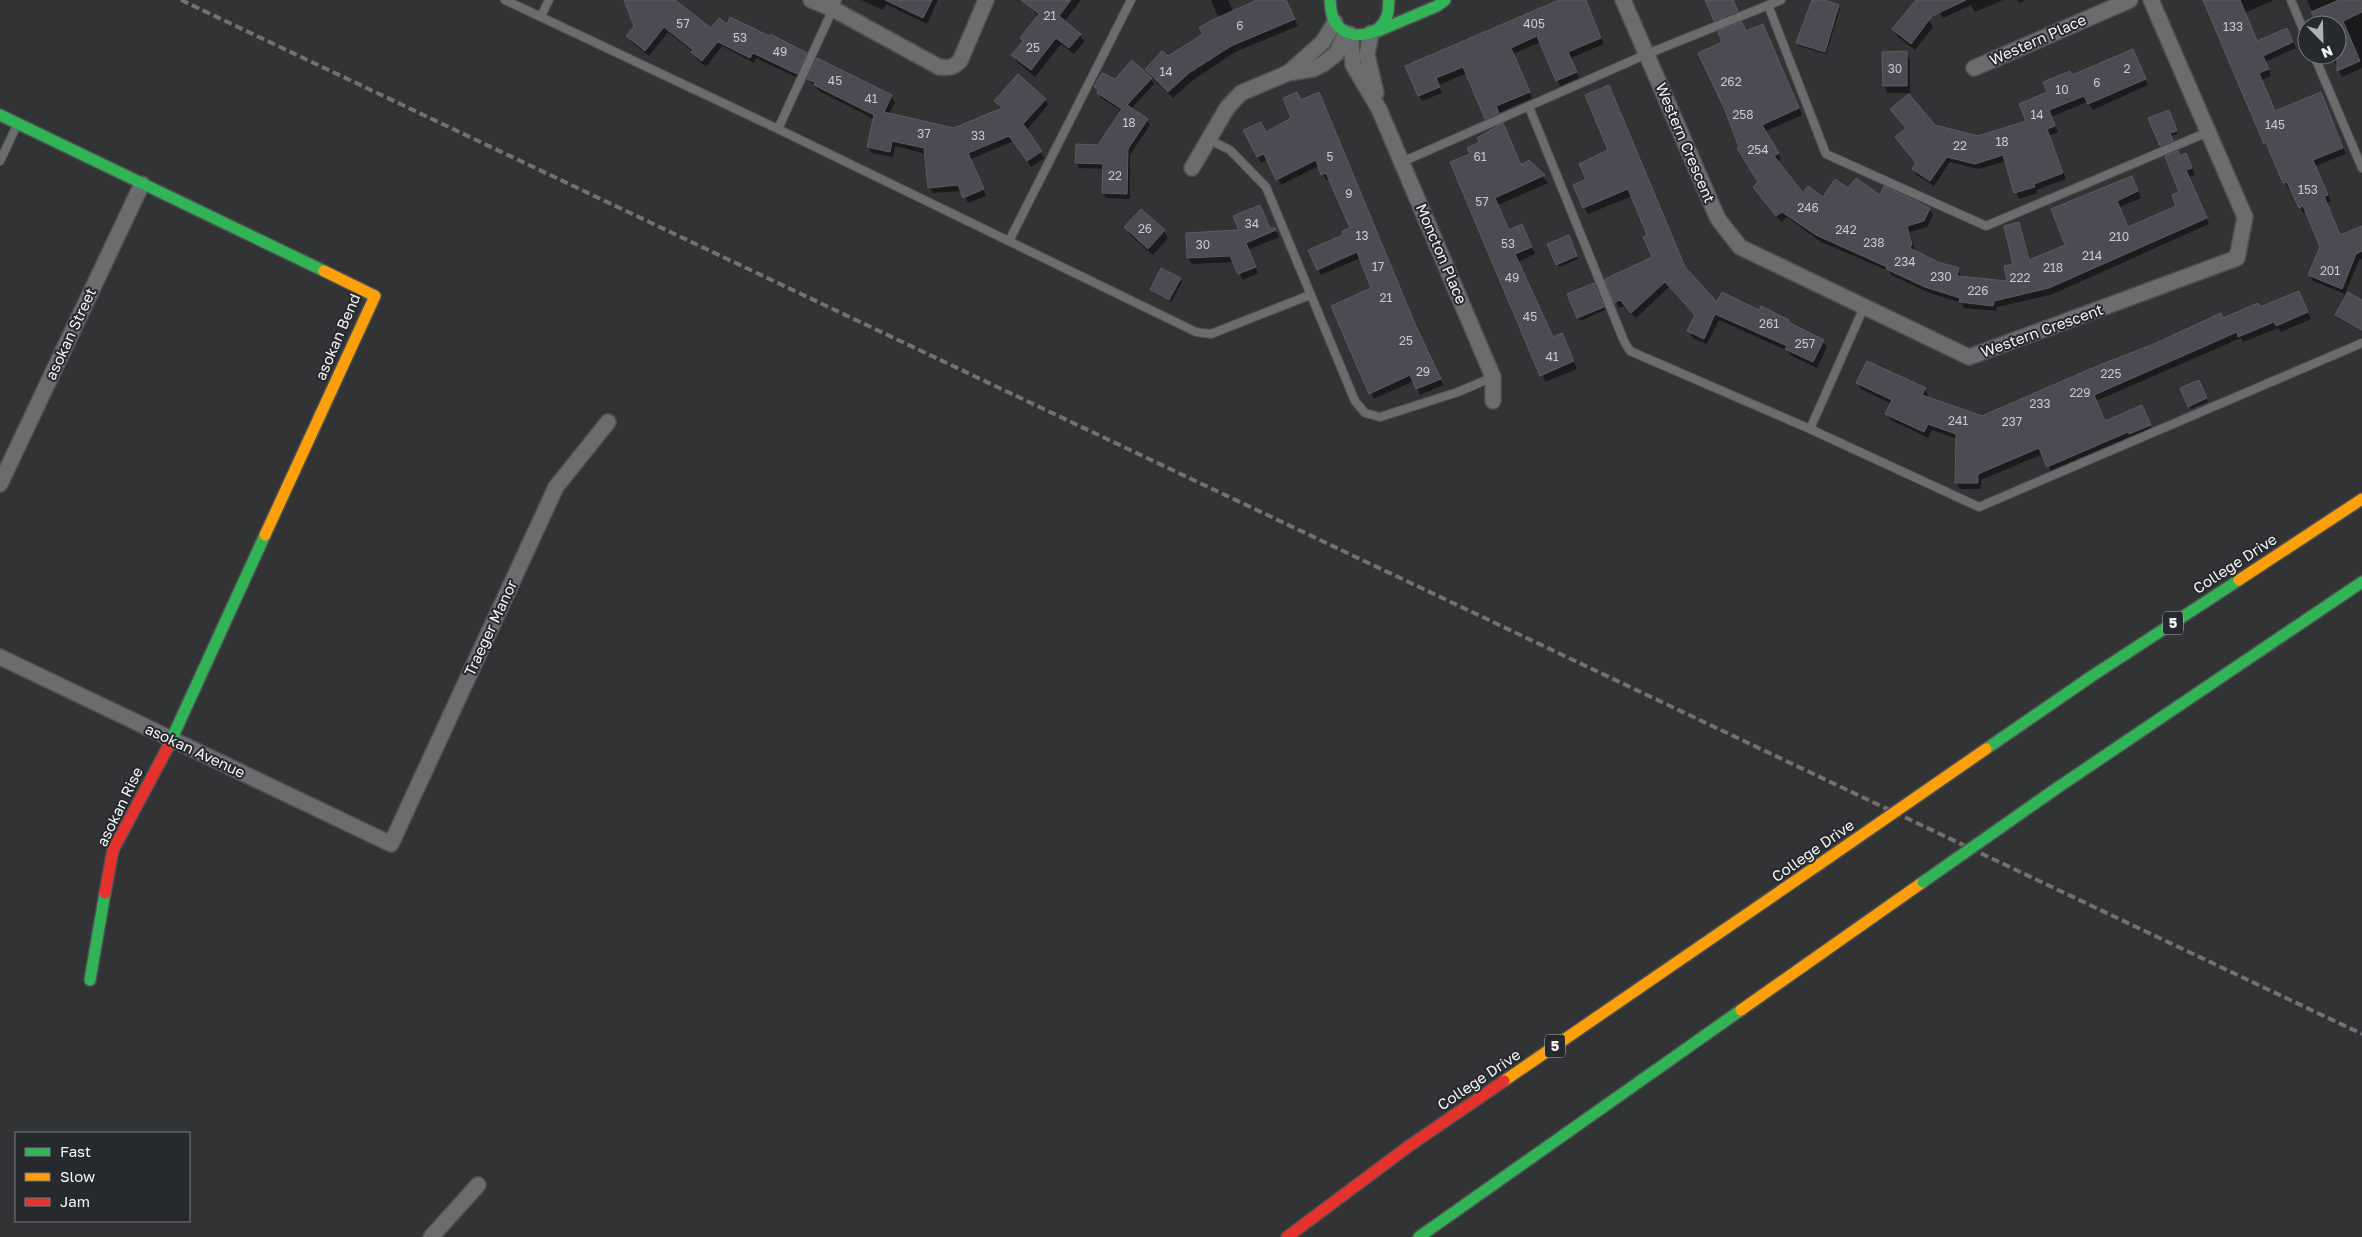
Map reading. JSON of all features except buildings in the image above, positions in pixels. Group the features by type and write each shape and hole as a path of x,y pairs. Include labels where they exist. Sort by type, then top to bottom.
{"main road":[{"path":"1374,32 1387,18 1389,0"},
{"path":"1329,2 1344,30 1374,32 1436,6 1445,0"},
{"name":"asokan Bend","path":"0,115 375,296 171,740"},
{"name":"College Drive","path":"1287,1237 1409,1146 2092,676 2362,499"},
{"path":"1419,1237 2057,788 2362,582"},
{"name":"asokan Rise","path":"90,980 112,850 171,740"}],"street":[{"path":"811,0 835,5 930,62 948,68 955,66 960,61 986,0"},
{"name":"Western Crescent","path":"1623,0 1718,219 1740,247 1969,357 2237,258 2245,217 2151,0"},
{"name":"Western Place","path":"1974,68 2130,0"},
{"path":"1192,168 1227,108 1241,92 1288,73 1323,42 1344,30"},
{"name":"Moncton Place","path":"1344,30 1354,65 1379,108 1492,376 1493,401"},
{"name":"Moncton Place","path":"1374,32 1367,56 1379,108"},
{"name":"asokan Street","path":"0,484 142,184"},
{"name":"Traeger Manor","path":"391,844 556,487 608,422"},
{"name":"asokan Avenue","path":"0,657 391,844"},
{"path":"431,1237 478,1185"}],"lane":[{"path":"505,0 778,129 1196,332 1211,334 1310,295"},
{"path":"541,16 549,0"},
{"path":"1009,241 1130,0"},
{"path":"1402,162 1647,54 1781,0"},
{"path":"2291,0 2297,15"},
{"path":"778,129 835,5"},
{"path":"1768,5 1826,154 1986,226 2208,132"},
{"path":"2318,65 2362,168"},
{"path":"1529,107 1624,341 1630,351 1810,429 1978,507 2362,343"},
{"path":"0,161 18,123"},
{"path":"1210,140 1230,150 1266,187 1355,401 1365,413 1380,416 1458,392 1492,376"},
{"path":"1810,429 1864,307"}],"railway":[{"path":"181,0 2362,1034"}],"traffic: fast":[{"path":"1330,0 1332,14 1338,26 1344,31 1358,35 1372,32 1383,23 1388,14 1389,0"},
{"path":"1378,31 1437,6 1445,0"},
{"path":"0,115 324,271"},
{"path":"168,747 265,535"},
{"path":"1986,749 2092,676 2239,580"},
{"path":"2057,788 2362,582"},
{"path":"1923,882 2057,788"},
{"path":"90,980 105,893"},
{"path":"1419,1237 1741,1010"}],"traffic: slow":[{"path":"265,535 375,296 324,271"},
{"path":"2239,580 2362,499"},
{"path":"1827,859 1986,749"},
{"path":"1504,1081 1827,859"},
{"path":"1741,1010 1923,882"}],"traffic: jam":[{"path":"105,893 113,850 168,747"},
{"path":"1287,1237 1409,1146 1504,1081"}]}
